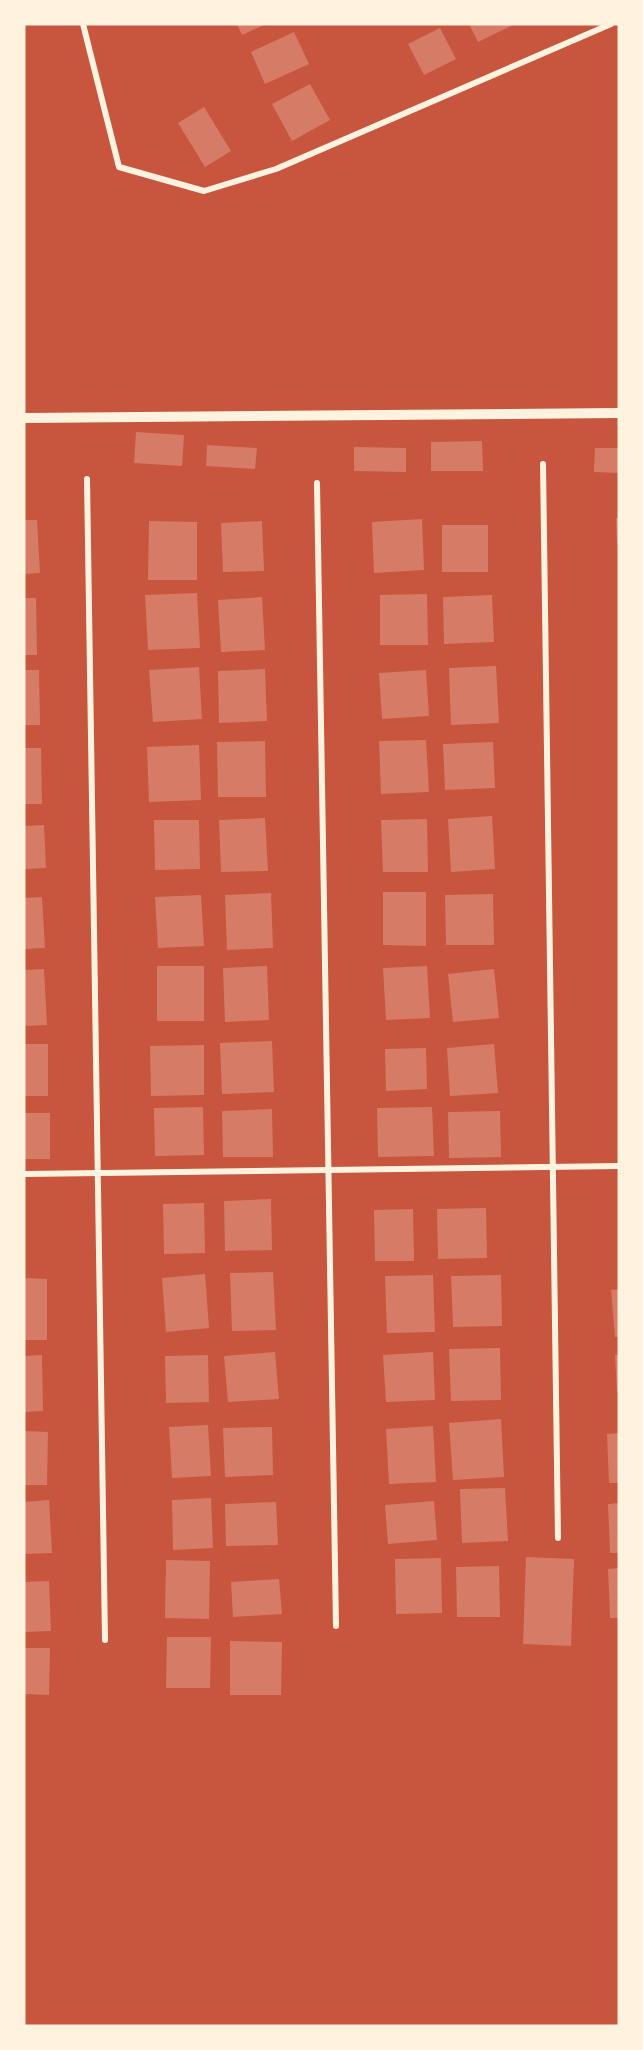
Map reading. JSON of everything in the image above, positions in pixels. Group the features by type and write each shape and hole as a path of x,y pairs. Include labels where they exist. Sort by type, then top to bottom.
{"street":[{"path":"83,24 119,167 204,191 276,170 611,24"},
{"path":"24,418 619,413"},
{"path":"543,464 558,1538"},
{"path":"87,479 105,1640"},
{"path":"316,483 330,1170 336,1626"},
{"path":"24,1174 619,1166"}],"building":[{"path":"237,24 266,24 242,35"},
{"path":"469,24 515,24 478,42"},
{"path":"440,28 456,59 424,75 408,44"},
{"path":"294,32 309,64 265,84 251,52"},
{"path":"310,84 330,120 292,141 272,104"},
{"path":"204,107 231,151 205,167 178,123"},
{"path":"136,432 184,435 182,466 134,463"},
{"path":"482,441 483,471 431,471 431,442"},
{"path":"207,445 257,448 255,469 206,466"},
{"path":"354,447 406,448 406,472 354,471"},
{"path":"595,448 619,448 619,473 594,472"},
{"path":"616,518 619,518 619,544 617,545"},
{"path":"422,519 424,570 374,573 372,522"},
{"path":"24,520 37,520 40,573 24,574"},
{"path":"149,521 197,522 197,580 148,580"},
{"path":"262,521 264,571 223,572 221,523"},
{"path":"442,525 488,525 488,572 442,572"},
{"path":"197,593 200,648 148,650 145,595"},
{"path":"427,594 428,645 380,645 380,595"},
{"path":"492,595 494,642 444,644 443,597"},
{"path":"262,597 265,650 221,652 218,600"},
{"path":"24,598 36,598 37,655 24,655"},
{"path":"496,666 499,723 451,725 449,668"},
{"path":"199,667 202,719 153,722 149,670"},
{"path":"265,669 267,721 219,723 218,671"},
{"path":"24,670 39,670 40,725 24,725"},
{"path":"426,670 429,716 382,719 379,673"},
{"path":"426,740 429,792 381,794 379,741"},
{"path":"265,741 266,797 218,797 217,742"},
{"path":"493,742 495,788 445,790 443,744"},
{"path":"199,745 201,800 149,802 147,747"},
{"path":"24,748 41,748 42,804 24,804"},
{"path":"492,816 495,869 451,872 448,819"},
{"path":"265,818 268,871 221,872 219,820"},
{"path":"427,819 428,872 383,872 381,820"},
{"path":"154,820 199,820 200,869 155,870"},
{"path":"44,825 46,868 24,869 24,826"},
{"path":"383,892 426,892 426,946 383,945"},
{"path":"271,893 273,948 227,950 225,895"},
{"path":"493,894 494,945 446,945 445,895"},
{"path":"201,895 204,946 158,948 155,897"},
{"path":"42,897 45,948 24,949 24,898"},
{"path":"157,966 204,966 204,1021 157,1021"},
{"path":"267,966 269,1020 225,1022 223,968"},
{"path":"427,966 430,1018 386,1020 383,968"},
{"path":"44,969 47,1025 24,1026 24,970"},
{"path":"494,969 499,1018 453,1022 448,974"},
{"path":"272,1041 274,1092 222,1094 220,1043"},
{"path":"24,1044 48,1044 48,1096 24,1096"},
{"path":"494,1044 498,1093 450,1096 447,1048"},
{"path":"204,1045 204,1095 151,1096 150,1046"},
{"path":"426,1048 427,1089 386,1091 385,1049"},
{"path":"203,1107 204,1155 155,1156 154,1108"},
{"path":"432,1107 434,1156 378,1157 377,1108"},
{"path":"272,1109 273,1157 223,1157 222,1111"},
{"path":"500,1111 501,1157 449,1158 448,1112"},
{"path":"24,1113 50,1113 50,1159 24,1159"},
{"path":"271,1199 272,1250 225,1251 224,1201"},
{"path":"204,1203 205,1253 164,1254 163,1204"},
{"path":"486,1208 487,1258 438,1259 437,1209"},
{"path":"413,1209 414,1261 375,1261 374,1210"},
{"path":"273,1272 276,1330 232,1331 230,1273"},
{"path":"205,1274 209,1328 166,1332 162,1278"},
{"path":"433,1275 435,1332 387,1333 385,1276"},
{"path":"501,1275 502,1326 453,1327 451,1276"},
{"path":"24,1278 47,1279 47,1340 24,1340"},
{"path":"619,1289 619,1337 615,1337 611,1290"},
{"path":"500,1348 501,1400 451,1401 449,1349"},
{"path":"275,1352 279,1399 228,1402 224,1356"},
{"path":"433,1352 435,1400 386,1402 383,1355"},
{"path":"42,1355 43,1411 24,1412 24,1356"},
{"path":"208,1355 209,1402 166,1403 165,1356"},
{"path":"615,1355 619,1355 619,1392 617,1392"},
{"path":"501,1419 504,1477 453,1480 449,1423"},
{"path":"208,1425 211,1476 172,1478 169,1427"},
{"path":"433,1426 436,1482 389,1484 386,1429"},
{"path":"272,1427 273,1475 225,1477 223,1428"},
{"path":"24,1431 48,1432 47,1485 24,1485"},
{"path":"619,1433 619,1483 609,1483 607,1434"},
{"path":"505,1488 508,1541 462,1543 460,1489"},
{"path":"211,1498 213,1548 173,1550 172,1500"},
{"path":"49,1500 52,1553 24,1554 24,1502"},
{"path":"434,1501 437,1540 388,1544 385,1505"},
{"path":"276,1502 278,1545 226,1546 225,1504"},
{"path":"619,1503 619,1553 610,1553 608,1504"},
{"path":"526,1557 574,1559 571,1646 523,1644"},
{"path":"441,1558 442,1613 396,1614 395,1559"},
{"path":"166,1560 210,1561 209,1619 165,1618"},
{"path":"499,1566 500,1617 457,1617 456,1567"},
{"path":"619,1568 619,1618 610,1618 608,1569"},
{"path":"279,1579 282,1614 233,1617 231,1582"},
{"path":"49,1581 51,1631 24,1632 24,1582"},
{"path":"167,1637 211,1637 210,1688 166,1688"},
{"path":"230,1641 282,1642 281,1695 230,1695"},
{"path":"24,1648 50,1648 49,1695 24,1694"}]}
